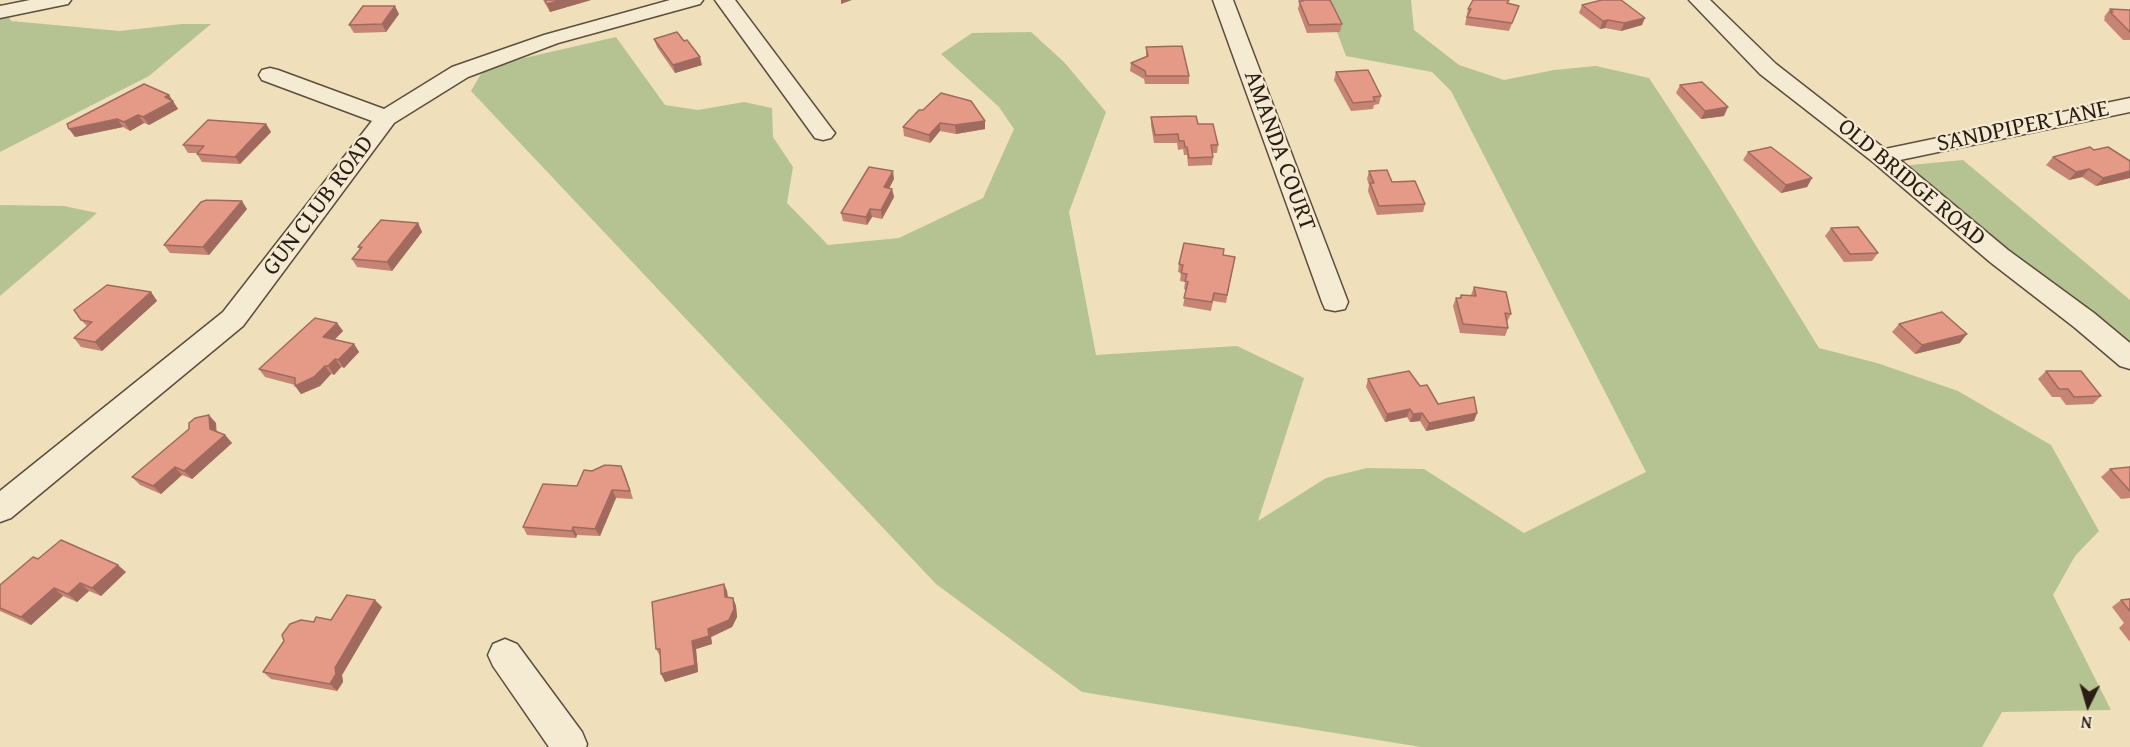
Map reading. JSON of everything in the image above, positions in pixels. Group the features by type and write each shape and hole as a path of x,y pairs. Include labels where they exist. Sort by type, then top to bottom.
{"street":[{"path":"0,12 61,0"},
{"name":"GUN CLUB ROAD","path":"0,509 233,319 386,118 460,72 551,39 693,0"},
{"path":"725,0 823,133"},
{"name":"AMANDA COURT","path":"1223,0 1335,302"},
{"name":"OLD BRIDGE ROAD","path":"1699,0 1768,69 1881,157 1999,256 2130,358"},
{"path":"270,75 386,118"},
{"name":"SANDPIPER LANE","path":"1881,157 2130,105"},
{"path":"505,656 569,744 567,747"}],"green space":[{"path":"1325,0 1411,0 1414,30 1459,65 1504,80 1554,70 1596,66 1649,78 1710,171 1819,348 1877,363 1958,391 2051,445 2099,531 2075,556 2053,595 2111,710 2002,712 1982,747 1421,747 1082,692 936,584 471,91 485,67 616,37 665,105 698,110 744,102 772,108 773,137 793,167 787,203 828,245 899,238 983,198 1014,129 999,107 941,54 972,33 1031,32 1064,62 1106,112 1069,212 1096,355 1237,346 1304,378 1258,521 1326,478 1367,468 1424,469 1524,533 1646,472 1451,91 1432,72 1346,56"},
{"path":"0,3 11,21 120,31 182,24 211,24 149,76 0,152"},
{"path":"1963,160 2130,300 2130,350 1900,166"},
{"path":"0,205 64,206 97,213 0,296"}],"building":[{"path":"545,0 561,0 547,4"},
{"path":"1330,0 1342,24 1309,25 1299,1"},
{"path":"1473,0 1509,0 1507,3 1519,6 1512,23 1467,17"},
{"path":"1602,0 1621,0 1645,18 1624,23 1603,21 1582,5"},
{"path":"363,6 395,6 382,24 349,25"},
{"path":"2110,9 2130,10 2130,32 2110,12 2113,12"},
{"path":"677,32 684,41 687,40 700,57 673,65 654,39"},
{"path":"1182,46 1189,76 1146,76 1145,71 1131,63 1148,56 1146,47"},
{"path":"1368,70 1381,96 1373,97 1375,101 1353,103 1336,72"},
{"path":"1702,82 1728,107 1705,111 1680,85"},
{"path":"144,84 169,95 165,97 173,101 143,117 138,115 124,122 117,119 69,129 67,124"},
{"path":"941,93 971,101 985,121 955,125 940,123 929,135 903,127 919,110 923,110"},
{"path":"1196,116 1198,124 1213,124 1218,145 1211,145 1213,157 1189,158 1187,147 1184,141 1179,141 1178,134 1155,135 1151,117"},
{"path":"208,120 266,124 235,157 197,154 204,146 183,145"},
{"path":"1771,147 1812,178 1786,185 1748,152"},
{"path":"2090,147 2094,150 2108,147 2130,161 2130,171 2103,178 2089,169 2076,172 2053,157"},
{"path":"869,167 893,171 884,187 892,189 881,210 870,209 866,217 841,213"},
{"path":"1387,170 1392,182 1415,181 1425,204 1379,206 1370,183 1374,183 1369,171"},
{"path":"207,200 242,201 203,247 164,245 201,202"},
{"path":"381,220 418,223 387,262 352,259 362,247 358,247"},
{"path":"1858,227 1878,253 1850,254 1831,228"},
{"path":"1184,243 1224,249 1223,255 1235,257 1227,295 1214,293 1212,302 1184,298 1188,282 1185,281 1187,274 1181,273 1183,265 1179,264"},
{"path":"107,285 151,292 95,342 74,338 92,322 81,320 74,310"},
{"path":"1474,287 1506,292 1511,314 1505,313 1508,328 1463,324 1456,298 1461,298 1461,295 1476,296"},
{"path":"1942,312 1967,334 1922,345 1899,324"},
{"path":"315,318 337,323 323,337 354,344 338,360 335,359 314,377 295,386 295,378 259,369"},
{"path":"1409,371 1420,386 1427,385 1438,404 1474,397 1477,413 1429,423 1422,413 1413,414 1410,409 1387,414 1368,379"},
{"path":"2046,371 2081,371 2101,396 2074,397 2068,389 2059,389"},
{"path":"209,415 210,429 225,435 184,471 175,467 153,486 132,477 189,429 189,423 195,418"},
{"path":"605,465 621,466 630,491 612,490 595,529 573,527 572,531 523,527 543,484 577,486 584,470 592,471"},
{"path":"2130,467 2130,491 2110,469"},
{"path":"61,540 118,565 92,588 80,583 68,594 54,588 21,617 0,608 0,585 33,557 38,559"},
{"path":"724,584 725,597 733,598 734,609 729,620 708,629 709,636 692,641 695,665 661,674 660,649 656,649 652,602"},
{"path":"347,595 375,600 335,668 336,674 330,684 263,672 284,641 282,635 290,624 301,620 314,622 316,617 331,620"},
{"path":"2130,599 2130,611 2121,600"}]}
